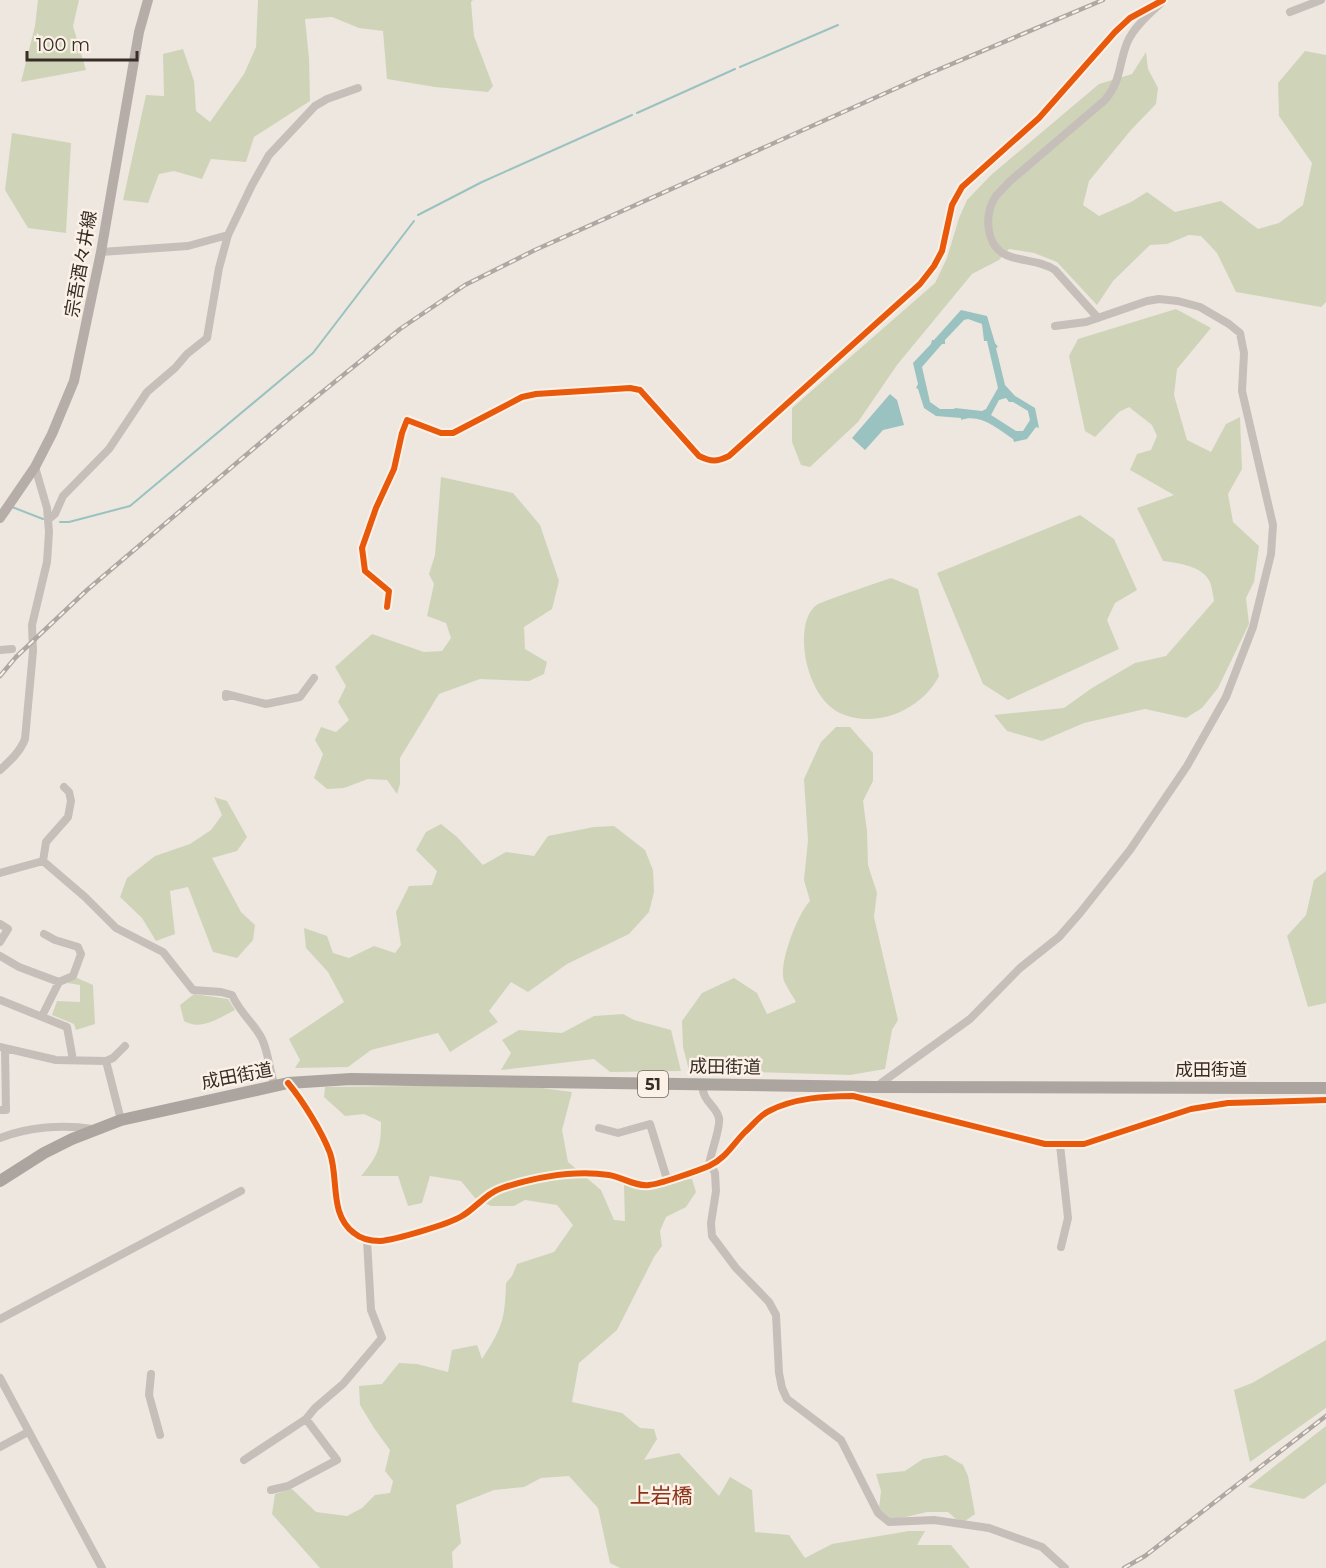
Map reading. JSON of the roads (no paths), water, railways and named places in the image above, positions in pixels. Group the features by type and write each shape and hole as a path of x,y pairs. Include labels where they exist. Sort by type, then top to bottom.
{"highway":[{"name":"成田街道","path":"0,1181 44,1153 94,1129 122,1119 288,1083 351,1079 702,1084 856,1091 876,1087 1326,1088"}],"main road":[{"name":"宗吾酒々井線","path":"0,518 35,467 52,434 74,381 101,252 139,32 148,0"}],"street":[{"path":"1098,318 1048,265 1005,254 995,247 989,233 990,208 996,196 1009,182 1106,100 1118,81 1128,40 1146,17 1164,0"},
{"path":"387,607 389,591 364,571 362,548 376,507 394,469 407,420 441,433 453,433 522,397 536,394 630,388 640,390 699,456 710,461 719,461 729,456 921,284 942,251 952,205 962,187 1039,118 1114,32 1130,18 1164,0"},
{"path":"1290,12 1321,0"},
{"path":"49,519 55,514 63,496 110,449 147,392 207,338 217,278 228,235 269,155 315,106 327,99 358,88"},
{"path":"101,252 188,246 228,235"},
{"path":"876,1087 970,1019 1020,968 1059,937 1130,850 1187,765 1226,697 1253,627 1271,554 1273,525 1242,391 1244,353 1240,333 1211,312 1200,307 1160,299 1098,318 1055,326"},
{"path":"0,770 22,747 25,739 33,651 32,625 48,562 49,519 35,467"},
{"path":"0,650 12,649"},
{"path":"226,697 226,694 266,704 278,702 300,697 314,678"},
{"path":"44,861 46,842 68,817 69,792 64,787"},
{"path":"0,873 44,861"},
{"path":"44,861 116,928 163,952 193,990 232,995 238,1008 261,1036 267,1050 269,1071 275,1086"},
{"path":"0,924 8,929 0,942"},
{"path":"42,1016 59,982 73,976 81,954 78,948 44,934"},
{"path":"0,956 19,967 59,982"},
{"path":"0,1000 67,1027 73,1060"},
{"path":"0,1110 6,1110 2,1047 56,1060 106,1061 113,1058 125,1046"},
{"path":"106,1061 122,1119"},
{"path":"288,1083 303,1102 329,1152 334,1171 335,1198 344,1222 356,1235 367,1240 381,1241 462,1217 484,1197 500,1188 531,1180 583,1172 612,1175 647,1186 710,1166 732,1149 743,1134 767,1112 823,1096 856,1091 1045,1144 1060,1145 1084,1144 1191,1109 1228,1103 1326,1100"},
{"path":"702,1084 702,1094 719,1118 718,1131 710,1153 710,1166 715,1173 716,1191 711,1223 712,1236 736,1268 769,1302 776,1316 779,1373 787,1400 841,1440 878,1514 889,1522 934,1520 989,1528 1042,1547 1065,1568"},
{"path":"598,1128 618,1133 650,1124 667,1179"},
{"path":"0,1138 12,1133 71,1126 94,1129"},
{"path":"1060,1145 1068,1218 1061,1247"},
{"path":"0,1319 240,1191"},
{"path":"244,1460 306,1419 315,1408 343,1384 382,1338 371,1310 367,1240"},
{"path":"151,1374 149,1395 160,1436"},
{"path":"0,1378 102,1568"},
{"path":"271,1490 288,1486 337,1460 306,1419"},
{"path":"0,1447 28,1432"}],"water":[{"path":"961,310 987,316 998,347 996,348 1005,385 1015,396 1035,408 1039,428 1036,427 1027,439 1014,442 1013,439 982,420 968,418 961,420 961,418 936,416 924,408 916,388 918,384 913,363","holes":["968,319 982,324 984,341 987,341 998,388 986,409 982,411 940,409 930,402 922,367 942,344 945,344 945,340 964,320","1006,398 1009,402 1028,411 1030,420 1023,431 1016,431 991,415 999,400"]},
{"path":"890,394 897,400 904,425 883,430 865,450 852,438"}],"waterway":[{"path":"740,67 838,25"},
{"path":"637,113 735,69"},
{"path":"418,215 482,182 632,115"},
{"path":"60,522 69,522 130,506 313,353 414,221"},
{"path":"12,507 43,519"}],"railway":[{"path":"0,676 16,657 87,590 279,427 400,329 465,285 535,250 928,74 1103,0"},
{"path":"1124,1568 1145,1556 1326,1416"}],"district":[{"name":"上岩橋","path":"661,1496"}]}
